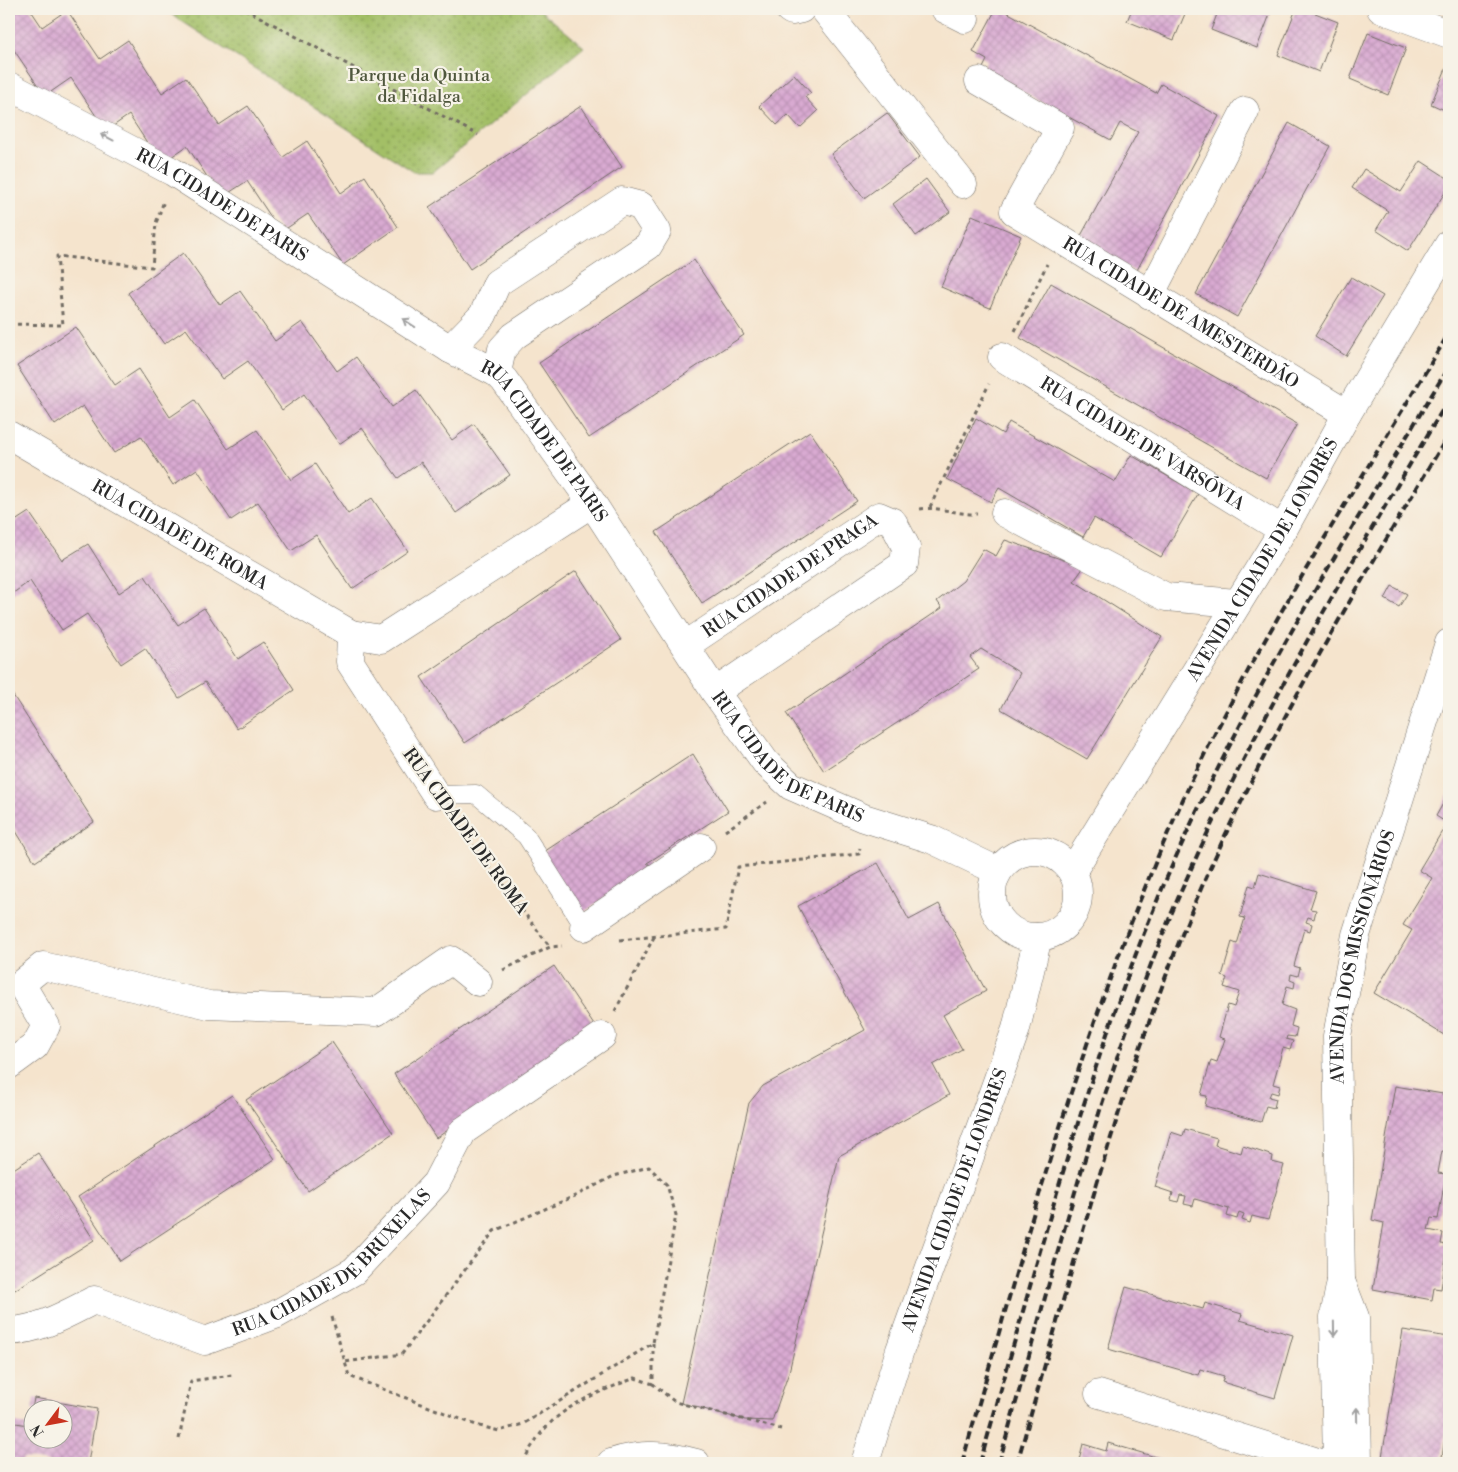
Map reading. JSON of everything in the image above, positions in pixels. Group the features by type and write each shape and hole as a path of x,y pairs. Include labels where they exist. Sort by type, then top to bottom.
{"street":[{"path":"788,9 801,9"},
{"path":"824,9 963,184"},
{"path":"1382,9 1449,34"},
{"name":"RUA CIDADE DE AMESTERDÃO","path":"979,81 1060,128 1014,211 1150,296 1347,414"},
{"name":"RUA CIDADE DE PARIS","path":"9,86 173,172 450,349 497,373 504,380 592,503 715,692 766,763 791,786 864,818 931,839 998,871"},
{"path":"1150,296 1244,111"},
{"path":"450,349 484,315 497,283 622,201 641,206 657,231 648,246 514,336 502,350 497,373"},
{"name":"AVENIDA CIDADE DE LONDRES","path":"1072,872 1236,603 1283,530 1347,414 1449,244"},
{"name":"RUA CIDADE DE VARSÓVIA","path":"1002,357 1283,530"},
{"name":"RUA CIDADE DE ROMA","path":"9,435 350,634 381,639 592,503"},
{"path":"1005,513 1166,597 1236,603"},
{"name":"RUA CIDADE DE PRAGA","path":"686,645 879,516 893,522 906,547 904,564 715,692"},
{"name":"RUA CIDADE DE ROMA","path":"350,634 350,662 436,795"},
{"name":"AVENIDA DOS MISSIONÁRIOS","path":"1337,1463 1334,1317 1341,1281 1337,1036 1356,935 1449,644"},
{"path":"576,936 701,846"},
{"path":"1032,851 1047,852 1062,860 1072,872 1077,884 1077,900 1073,912 1064,925 1052,933 1038,937 1019,934 1000,919 994,906 992,891 998,871 1012,857 1032,851"},
{"name":"AVENIDA CIDADE DE LONDRES","path":"865,1463 900,1350 1016,1029 1038,937"},
{"path":"9,1065 35,1046 46,1026 15,975 43,966 209,1006 376,1012 451,960 478,982"},
{"name":"RUA CIDADE DE BRUXELAS","path":"9,1330 21,1330 57,1319 94,1300 205,1341 275,1315 354,1271 436,1183 463,1131 602,1036"},
{"name":"AVENIDA DOS MISSIONÁRIOS","path":"1341,1281 1355,1317 1358,1463"},
{"path":"1099,1394 1321,1463"},
{"path":"611,1463 630,1457 672,1455 696,1463"}],"lane":[{"path":"436,795 476,794 526,836 576,936"}],"path":[{"path":"245,9 478,135"},
{"path":"9,324 63,325 57,256 152,267 156,223"},
{"path":"701,846 791,786"},
{"name":"RUA CIDADE DE ROMA","path":"436,795 550,947"},
{"path":"616,940 726,929 738,868 859,854"},
{"path":"478,982 576,936"},
{"path":"602,1036 654,936"},
{"path":"345,1362 402,1354 494,1231 575,1196 614,1176 649,1167 667,1185 676,1215 653,1342 653,1384"},
{"path":"329,1315 334,1318 349,1376 426,1407 499,1431 523,1424 653,1342"},
{"path":"179,1438 191,1381 232,1374"},
{"path":"524,1463 525,1456 546,1425 566,1408 596,1393 635,1378 653,1384 675,1402 781,1429"}],"green space":[{"name":"Parque da Quinta da Fidalga","path":"163,9 539,9 584,47 433,172 414,172"}],"building":[{"path":"9,9 30,9 42,27 67,10 100,59 128,40 162,93 186,77 219,125 248,106 283,157 307,141 341,193 365,176 398,227 343,265 308,214 281,232 247,181 221,198 187,146 161,164 129,115 106,131 71,78 45,96 12,47 9,49"},
{"path":"996,9 1001,9 1156,93 1161,84 1219,116 1136,272 1078,241 1138,132 1120,123 1111,140 982,70 987,60 973,52"},
{"path":"1132,9 1187,9 1174,40 1127,21"},
{"path":"1219,9 1272,9 1257,48 1211,30"},
{"path":"1296,9 1305,9 1338,22 1319,72 1278,55"},
{"path":"1368,33 1406,48 1388,95 1350,79"},
{"path":"1449,65 1449,112 1431,104"},
{"path":"794,74 811,93 805,97 818,111 800,128 788,115 777,125 759,106"},
{"path":"581,106 622,167 470,269 429,207"},
{"path":"887,113 920,157 864,198 831,154"},
{"path":"1289,123 1330,146 1237,317 1196,294"},
{"path":"1421,161 1449,179 1449,186 1408,251 1376,230 1388,211 1352,188 1364,169 1401,192"},
{"path":"926,179 950,212 916,236 893,204"},
{"path":"972,215 1021,236 990,308 941,287"},
{"path":"183,253 220,305 240,291 275,341 302,322 337,371 356,357 392,407 416,390 452,440 474,424 510,475 456,513 421,462 398,478 362,428 339,444 304,394 282,410 248,361 222,379 186,329 164,344 128,293"},
{"path":"694,260 744,335 589,438 539,363"},
{"path":"1351,277 1383,296 1346,356 1315,336"},
{"path":"1051,283 1297,424 1266,478 1020,338"},
{"path":"76,327 115,385 139,369 170,417 195,400 228,449 257,430 291,480 315,464 348,514 372,498 408,551 352,589 316,535 291,551 258,502 231,520 197,469 173,485 141,436 114,453 83,406 55,425 17,366"},
{"path":"976,418 1003,434 1009,422 1115,482 1131,455 1198,494 1161,557 1094,518 1083,537 999,488 991,502 947,479"},
{"path":"810,431 857,501 702,603 656,532"},
{"path":"29,512 62,560 88,544 119,593 145,576 178,625 204,608 238,659 263,642 294,690 237,729 205,682 179,698 145,648 121,664 87,614 62,630 30,581 9,596 9,525"},
{"path":"1005,540 1084,567 1074,581 1162,637 1087,759 1001,709 1020,673 981,649 970,657 979,669 824,771 786,713 942,608 937,601 963,581 983,549 996,556"},
{"path":"576,571 621,640 465,743 421,677"},
{"path":"1392,586 1407,594 1399,607 1385,599"},
{"path":"9,689 94,822 35,862 9,820"},
{"path":"693,754 728,811 647,863 653,867 576,917 536,857"},
{"path":"1449,793 1449,1038 1374,993 1412,930 1403,925 1432,878 1419,870 1447,823 1436,816"},
{"path":"878,863 909,920 939,904 986,991 943,1015 962,1049 933,1065 949,1095 839,1156 789,1372 772,1421 745,1420 681,1403 749,1103 763,1086 865,1030 798,906"},
{"path":"1259,873 1316,891 1310,909 1316,910 1314,919 1308,917 1306,922 1312,924 1310,931 1304,929 1294,966 1300,968 1298,976 1291,974 1290,980 1295,982 1294,988 1287,986 1282,1005 1295,1010 1291,1026 1297,1028 1295,1037 1287,1036 1286,1039 1293,1041 1290,1050 1283,1048 1273,1084 1280,1086 1278,1094 1271,1092 1269,1097 1276,1099 1274,1108 1266,1106 1261,1122 1205,1106 1207,1096 1201,1095 1211,1060 1217,1062 1225,1039 1219,1037 1228,1005 1234,1007 1239,992 1224,987 1227,978 1222,976 1232,942 1237,944 1245,918 1240,917 1249,885 1255,887"},
{"path":"554,966 598,1031 436,1138 394,1074"},
{"path":"332,1042 393,1133 308,1191 246,1100"},
{"path":"1395,1086 1449,1095 1449,1152 1442,1151 1438,1173 1446,1174 1438,1219 1431,1218 1428,1230 1443,1233 1441,1244 1448,1245 1441,1289 1434,1288 1432,1300 1373,1289 1384,1223 1372,1220"},
{"path":"232,1095 275,1159 120,1261 78,1197"},
{"path":"1185,1129 1217,1138 1215,1145 1241,1153 1243,1146 1273,1156 1272,1162 1284,1165 1268,1220 1252,1216 1250,1223 1242,1220 1244,1214 1239,1212 1237,1219 1227,1216 1229,1209 1195,1199 1193,1206 1184,1204 1186,1196 1180,1195 1178,1202 1171,1200 1173,1193 1155,1187 1171,1132 1183,1136"},
{"path":"38,1153 94,1240 10,1293 9,1172"},
{"path":"1126,1287 1203,1309 1205,1303 1242,1314 1240,1320 1293,1335 1275,1398 1222,1382 1224,1376 1200,1369 1198,1375 1108,1349"},
{"path":"1403,1330 1449,1337 1449,1414 1441,1463 1381,1463"},
{"path":"72,1405 97,1409 88,1463 55,1463 23,1458 22,1463 9,1463 9,1422 22,1424 22,1450 72,1450"},
{"path":"1108,1443 1176,1463 1078,1463 1083,1444 1106,1451"}],"railway":[{"path":"962,1463 1033,1214 1085,1050 1145,888 1179,808 1208,747 1273,626 1342,508 1449,333"},
{"path":"980,1463 1085,1101 1134,959 1162,889 1225,754 1260,688 1334,558 1449,366"},
{"path":"999,1463 1059,1248 1102,1105 1125,1035 1179,896 1239,768 1272,705 1376,521 1449,399"},
{"path":"1017,1463 1119,1111 1167,973 1194,905 1250,783 1281,724 1346,607 1449,434"}]}
